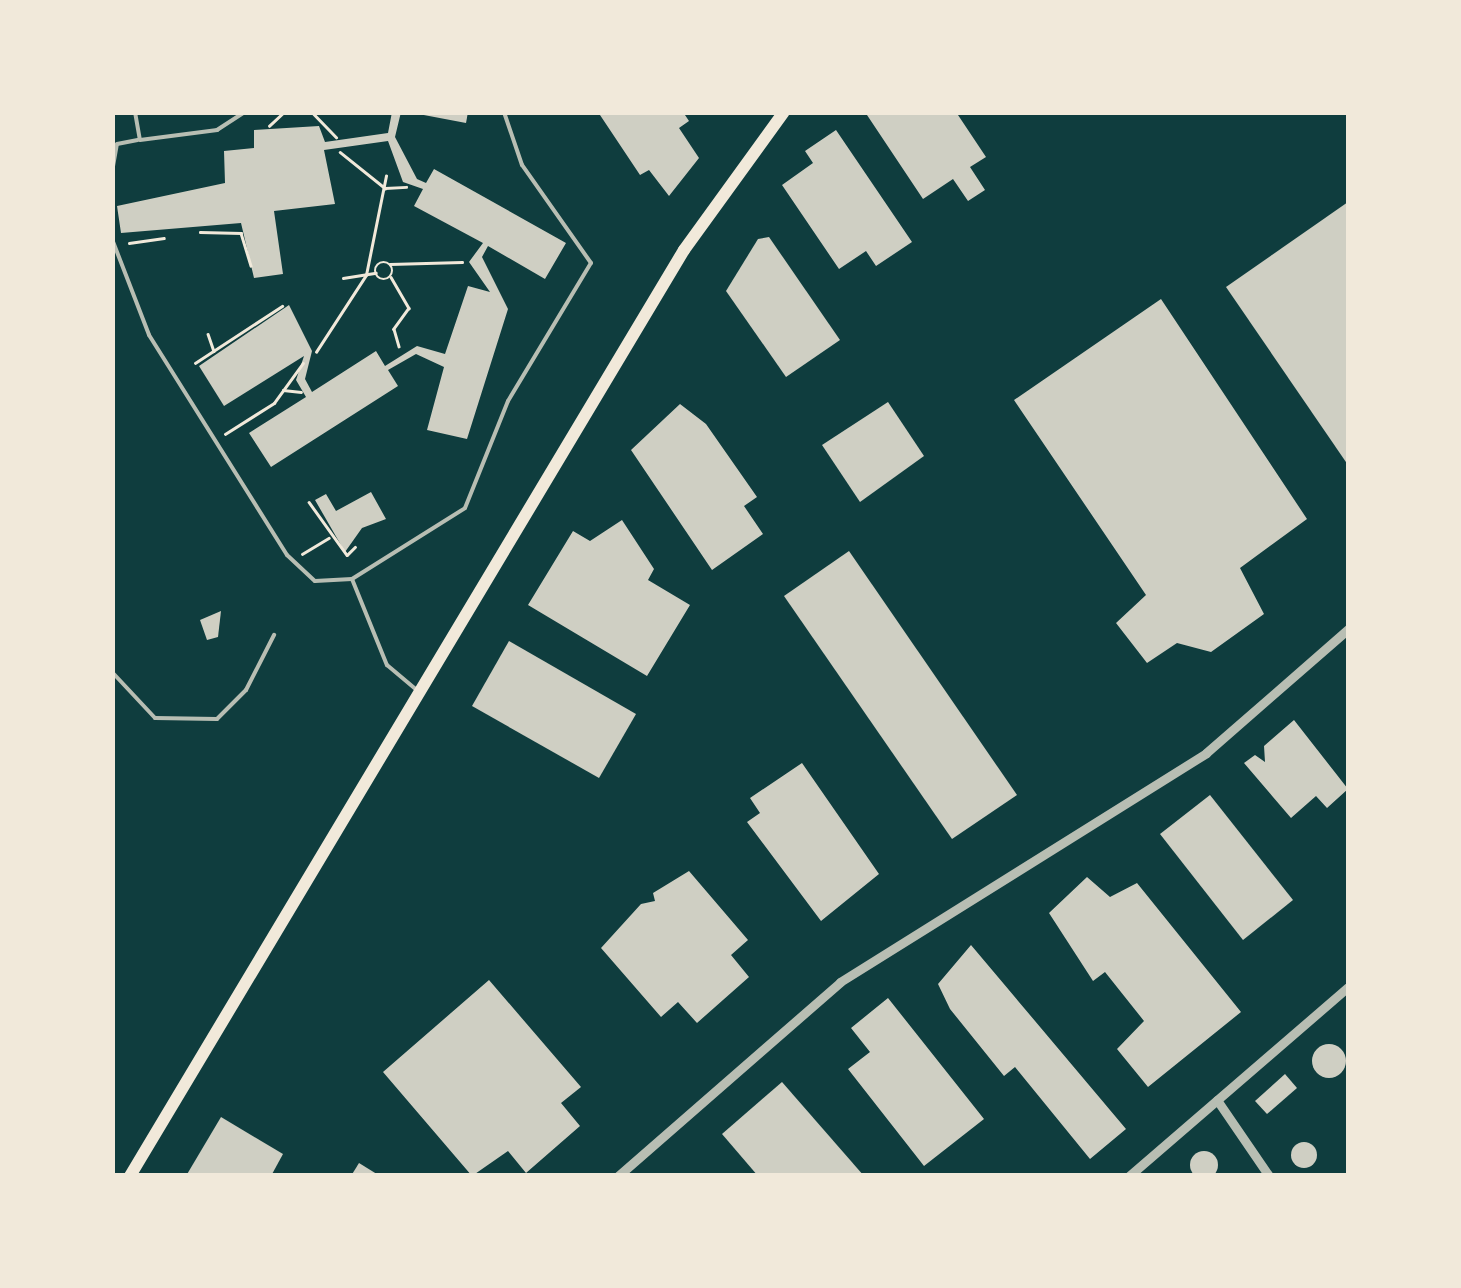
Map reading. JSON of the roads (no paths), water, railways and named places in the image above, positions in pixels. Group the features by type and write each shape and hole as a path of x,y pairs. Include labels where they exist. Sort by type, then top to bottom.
{"main road":[{"path":"130,1176 684,250 784,112"}],"street":[{"path":"618,1176 840,982 1206,753 1348,629"},
{"path":"1129,1176 1345,990 1348,1005"},
{"path":"1217,1100 1269,1176"}],"lane":[{"path":"135,112 140,140"},
{"path":"112,172 117,144 217,130 245,112"},
{"path":"112,239 149,335 287,555 315,580 352,579 466,508 508,402 591,263 522,165 504,112"},
{"path":"352,579 388,666 420,691"},
{"path":"112,672 155,718 217,719 246,690 274,635"}]}
